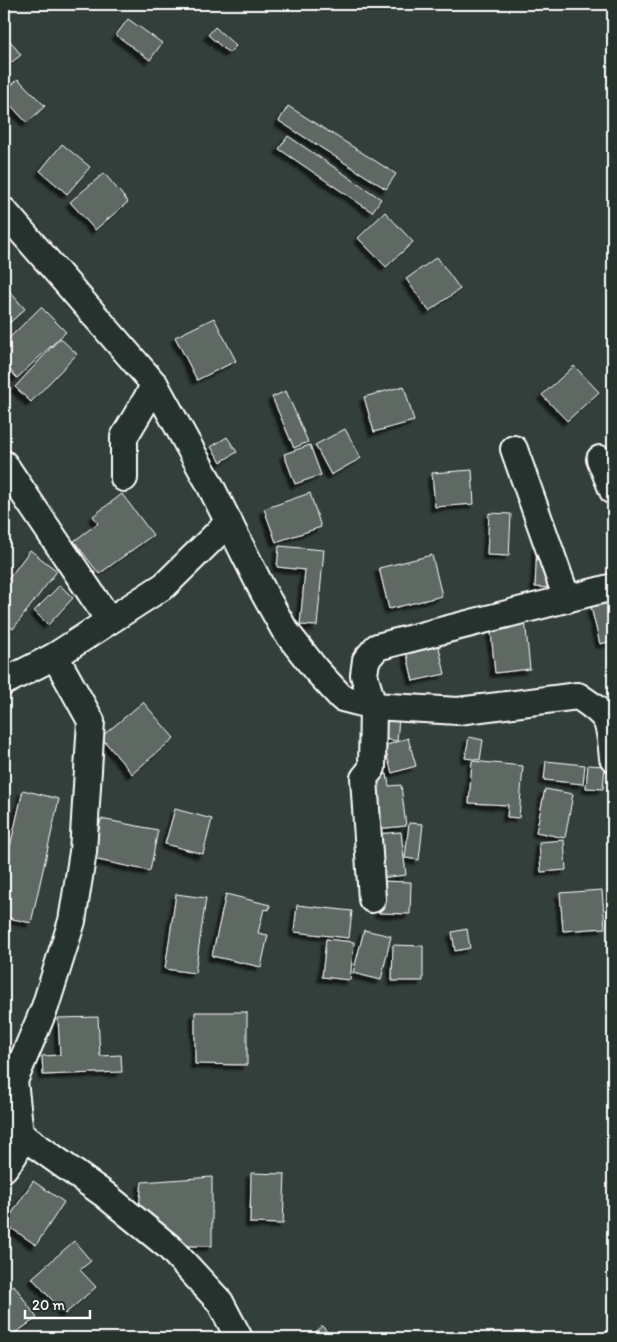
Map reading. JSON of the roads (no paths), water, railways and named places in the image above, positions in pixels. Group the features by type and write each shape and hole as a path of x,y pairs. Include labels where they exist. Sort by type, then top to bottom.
{"street":[{"path":"4,211 155,385 284,629 310,663 342,698 373,706 458,711 578,696 600,711 610,726 613,758"},
{"path":"124,478 124,437 155,385"},
{"path":"514,448 567,599"},
{"path":"600,459 613,491"},
{"path":"4,464 109,620"},
{"path":"4,682 54,656 165,585 229,522"},
{"path":"372,899 364,778 372,768 373,706 364,675 366,660 377,647 613,587"},
{"path":"4,1168 14,1155 19,1143 20,1134 9,1080 45,1008 72,921 83,852 91,721 54,656"},
{"path":"20,1134 104,1194 169,1247 220,1302 239,1338"}]}
